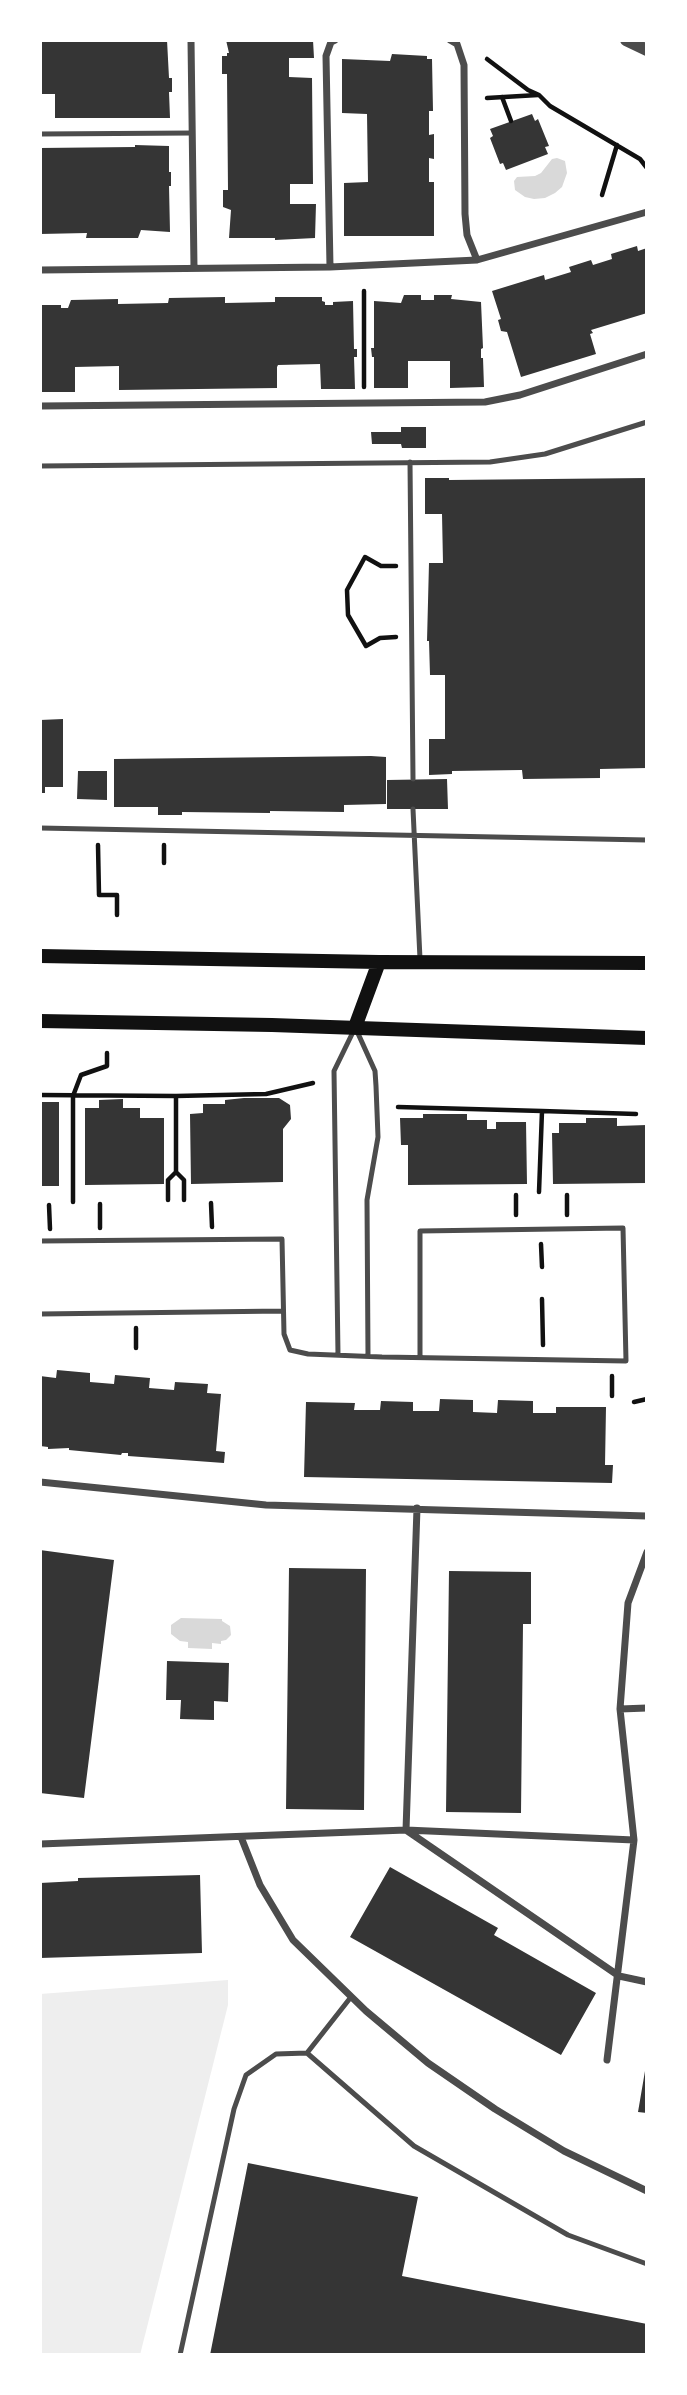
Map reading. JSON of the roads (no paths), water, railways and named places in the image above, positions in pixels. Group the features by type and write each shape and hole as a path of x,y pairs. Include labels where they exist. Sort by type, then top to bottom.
{"main road":[{"path":"40,956 647,963"},
{"path":"355,1027 379,962"},
{"path":"40,1021 355,1027 647,1038"}],"street":[{"path":"191,40 194,268"},
{"path":"330,267 326,56 331,42 335,40"},
{"path":"450,40 457,44 464,65 465,214 467,234 477,260"},
{"path":"626,40 647,50"},
{"path":"40,270 330,267 477,260 647,212"},
{"path":"40,406 485,402 520,395 647,354"},
{"path":"40,1482 266,1505 647,1516"},
{"path":"406,1830 417,1508"},
{"path":"607,2060 634,1840 620,1709 628,1603 647,1552"},
{"path":"620,1709 647,1708"},
{"path":"406,1830 619,1976 647,1982"},
{"path":"40,1844 406,1830 634,1840"},
{"path":"240,1837 260,1885 293,1940 351,1997 428,2063 495,2109 564,2151 647,2192"}],"lane":[{"path":"40,134 192,133"},
{"path":"40,466 490,462 528,457 647,422"},
{"path":"410,462 413,779"},
{"path":"414,809 420,962"},
{"path":"40,828 647,840"},
{"path":"338,1355 334,1070 355,1027"},
{"path":"355,1027 375,1070 378,1137 367,1200 368,1356"},
{"path":"40,1241 282,1239 284,1334 290,1350 308,1354 368,1356 625,1361 623,1227 420,1231 420,1357"},
{"path":"40,1314 284,1311"},
{"path":"307,2053 351,1997"},
{"path":"180,2355 234,2109 246,2075 276,2054 307,2053 414,2146 568,2235 647,2264"}]}
